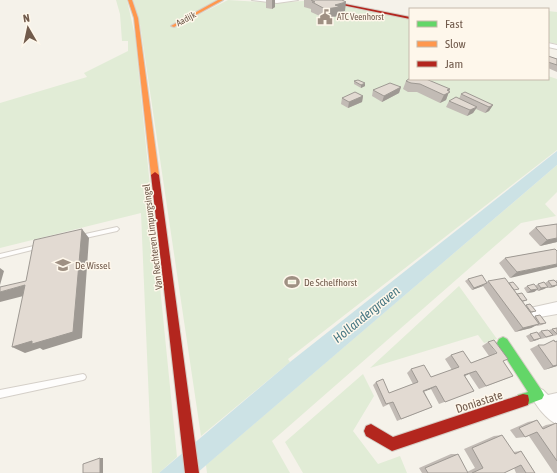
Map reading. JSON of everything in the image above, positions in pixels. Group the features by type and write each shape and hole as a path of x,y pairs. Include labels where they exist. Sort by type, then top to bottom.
{"main road":[{"name":"Van Rechteren Limpurgsingel","path":"130,0 136,18 192,473"},
{"name":"Aadijk","path":"173,26 221,0"},
{"path":"320,0 409,18"},
{"path":"503,343 547,400"},
{"name":"Doniastate","path":"371,431 392,444 547,400"}],"street":[{"path":"254,0 269,3 296,0"},
{"path":"534,312 557,308"},
{"path":"547,400 557,417"}],"lane":[{"path":"78,238 117,229"},
{"path":"0,256 47,245"},
{"path":"0,394 82,377"}],"green space":[{"path":"116,0 127,0 135,36 177,457 159,473 152,473 141,213 0,248 0,103 87,77 84,73 128,51 128,41 122,41 120,14"},
{"name":"De Schelfhorst","path":"133,0 218,0 170,26 174,27 228,0 278,3 314,0 409,19 409,80 549,80 549,76 557,79 557,150 288,359 290,362 201,436 140,24"},
{"path":"549,11 557,12 557,44 549,42"},
{"path":"557,165 557,192 545,204 556,216 521,223 272,441 290,473 207,473 206,465"},
{"path":"459,286 497,339 484,343 478,335 370,368"},
{"path":"363,374 374,396 353,431 378,464 400,456 407,473 303,473 285,442"}],"water":[{"name":"Hollandergraven","path":"557,151 557,165 197,473 159,473 290,362"}],"building":[{"path":"311,0 342,0 346,2 335,5 340,7 325,9"},
{"path":"549,56 557,59 557,65 549,62"},
{"path":"409,79 409,80 428,80 450,89 447,90 450,92 444,95 420,84 406,81"},
{"path":"358,80 365,83 361,85 354,81"},
{"path":"390,83 401,87 384,96 373,90"},
{"path":"355,92 363,96 349,102 342,98"},
{"path":"465,92 493,105 489,107 461,94"},
{"path":"456,97 477,107 470,110 449,101"},
{"path":"557,224 557,238 547,240 536,228 536,227"},
{"path":"82,229 73,332 32,344 32,341 12,347 25,285 0,292 0,287 26,281 34,240"},
{"path":"555,249 557,251 557,264 517,272 505,258"},
{"path":"482,275 487,283 474,288 468,279"},
{"path":"505,278 539,324 523,328 488,281"},
{"path":"554,280 557,285 552,286 548,281"},
{"path":"513,282 519,289 514,290 509,283"},
{"path":"544,282 548,287 541,288 538,284"},
{"path":"534,284 538,289 531,290 527,286"},
{"path":"522,293 527,300 522,301 517,294"},
{"path":"530,304 536,311 531,312 526,305"},
{"path":"540,315 546,323 540,324 535,316"},
{"path":"557,328 557,334 552,329"},
{"path":"548,330 553,335 546,337 541,331"},
{"path":"537,332 541,338 534,340 530,334"},
{"path":"494,340 508,359 503,361 513,376 486,386 476,371 464,375 474,391 445,402 436,386 423,391 432,407 401,419 393,402 386,404 376,382 383,379 389,393 418,382 411,369 424,365 431,377 459,367 451,355 463,351 471,363 497,353 488,342"},
{"path":"554,340 555,342 557,341 557,365 553,366 538,345 544,345"},
{"path":"537,420 543,429 556,423 557,424 557,461 537,432 525,437 519,428"},
{"path":"502,435 515,454 521,451 535,473 526,473 521,465 504,473 472,473 483,468 472,448"},
{"path":"458,454 468,473 428,473 425,468"},
{"path":"100,458 100,473 83,473 83,464"}],"traffic: fast":[{"path":"503,343 538,395 523,400"}],"traffic: slow":[{"path":"130,0 136,18 155,175"},
{"path":"173,26 221,0"}],"traffic: jam":[{"path":"320,0 409,18"},
{"path":"155,175 192,473"},
{"path":"371,431 392,444 523,400"}],"place":[{"name":"ATC Veenhorst","path":"325,17"},
{"name":"De Wissel","path":"63,265"},
{"name":"De Schelfhorst","path":"292,282"}]}
